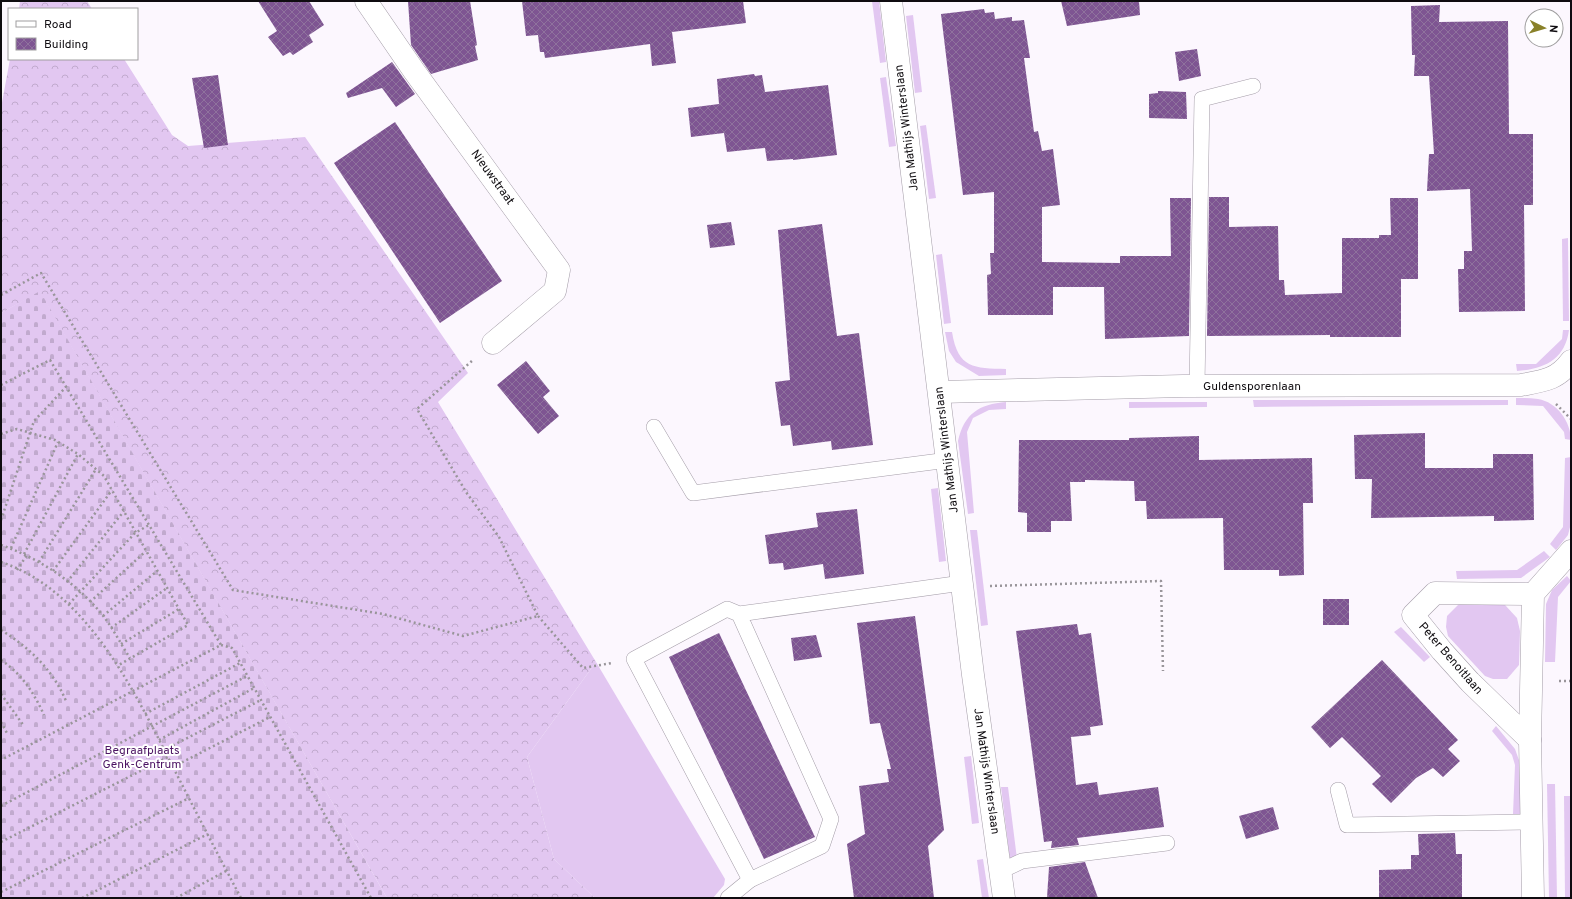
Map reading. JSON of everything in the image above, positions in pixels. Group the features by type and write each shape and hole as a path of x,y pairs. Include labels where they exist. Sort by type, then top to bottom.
{"street":[{"name":"Nieuwstraat","path":"366,1 414,71 559,270 556,291 493,343"},
{"name":"Jan Mathijs Winterslaan","path":"891,1 940,392 962,583 1004,898"},
{"name":"Guldensporenlaan","path":"940,392 1197,386 1521,385 1545,380 1567,366"},
{"path":"1533,898 1530,740 1533,594 1571,551"},
{"name":"Peter Benoitlaan","path":"1530,740 1470,682 1442,652 1413,615 1435,593 1533,594"}],"lane":[{"path":"1197,386 1202,100 1253,86"},
{"path":"654,427 693,493 948,460"},
{"path":"750,880 634,659 727,609 739,614 962,583"},
{"path":"728,898 750,880 822,846 831,819 739,614"},
{"path":"1338,790 1347,825 1531,822"},
{"path":"1001,871 1022,861 1167,843"}],"path":[{"path":"1,295 41,273 234,590 383,614 463,636 538,616"},
{"path":"493,343 417,409 466,492 498,537 538,616 583,668 634,659"},
{"path":"1,385 50,360 221,645"},
{"path":"1,520 34,421 66,387"},
{"path":"1554,403 1571,419"},
{"path":"1,434 17,429 58,442 78,454 104,476 188,625 117,666"},
{"path":"11,548 58,442"},
{"path":"17,570 78,454"},
{"path":"39,562 96,469"},
{"path":"53,571 112,490"},
{"path":"67,582 124,511"},
{"path":"68,604 136,533 149,525"},
{"path":"1,545 25,554 39,562 80,592 103,616 130,658"},
{"path":"90,602 146,551"},
{"path":"1,562 40,582 68,604 95,632 133,691 241,898"},
{"path":"103,616 157,571"},
{"path":"988,586 1161,581 1163,671"},
{"path":"111,628 167,588"},
{"path":"121,644 179,609"},
{"path":"1,630 19,641 44,665 60,686 66,701"},
{"path":"1,760 221,645 232,648 371,898"},
{"path":"1,660 12,667 26,683 44,715"},
{"path":"145,714 240,663"},
{"path":"1,806 248,676"},
{"path":"1559,681 1571,681"},
{"path":"159,740 254,688"},
{"path":"1,694 24,726"},
{"path":"164,750 261,700"},
{"path":"173,767 270,717"},
{"path":"1,722 8,735"},
{"path":"1,842 168,757"},
{"path":"1,892 189,798"},
{"path":"82,898 208,834"},
{"path":"176,898 226,871"}],"green space":[{"path":"20,1 87,1 91,8 19,8"},
{"path":"872,1 879,1 886,62 880,63"},
{"path":"913,15 922,92 915,93 906,16"},
{"path":"10,60 125,60 172,135 188,146 305,137 468,373 438,402 596,662 527,757 554,859 595,898 387,898 40,292 1,313 1,108"},
{"path":"886,77 896,146 889,147 880,78"},
{"path":"926,125 936,198 929,199 920,126"},
{"path":"1568,238 1569,321 1563,321 1562,239"},
{"path":"942,254 951,323 944,324 936,255"},
{"name":"Begraafplaats Genk-Centrum","path":"40,291 387,898 1,898 1,313"},
{"path":"1563,330 1569,330 1567,340 1558,356 1552,361 1536,368 1517,371 1516,364 1536,364 1562,339"},
{"path":"945,332 952,332 958,353 963,360 976,367 1006,369 1006,375 979,376 956,362 949,351"},
{"path":"1516,398 1538,399 1551,404 1566,420 1569,426 1571,440 1565,439 1564,432 1543,406 1516,405"},
{"path":"1253,400 1508,400 1508,405 1254,407"},
{"path":"1006,402 1006,409 989,410 973,418 967,432 974,513 968,514 958,441 961,432 964,424 974,412 988,405"},
{"path":"1129,402 1207,402 1207,407 1129,408"},
{"path":"1571,457 1571,523 1568,535 1556,550 1550,544 1563,527 1565,458"},
{"path":"938,488 946,561 939,562 931,489"},
{"path":"970,530 977,530 988,625 981,626"},
{"path":"1544,551 1550,557 1521,578 1457,579 1456,571 1517,570"},
{"path":"1567,576 1571,581 1558,597 1555,662 1545,662 1546,604 1552,590"},
{"path":"1459,604 1505,605 1517,618 1520,631 1519,665 1507,679 1493,679 1485,676 1448,636 1446,627 1447,616"},
{"path":"1401,627 1430,657 1424,662 1394,632"},
{"path":"596,662 725,879 724,885 713,898 595,898 554,859 527,757"},
{"path":"1496,726 1515,749 1520,763 1521,814 1513,814 1515,765 1512,755 1492,731"},
{"path":"971,756 979,823 972,824 964,757"},
{"path":"1547,784 1555,784 1557,898 1549,898"},
{"path":"1001,787 1008,787 1017,859 1010,860"},
{"path":"1564,796 1571,796 1571,898 1565,898"},
{"path":"983,859 989,898 982,898 977,860"}],"building":[{"path":"258,1 309,1 324,25 309,35 313,42 293,55 290,52 283,56 268,37 277,31"},
{"path":"408,1 470,1 478,60 431,74 411,45"},
{"path":"522,1 743,1 746,23 672,32 676,63 652,66 650,44 545,58 544,52 540,52 538,35 526,36"},
{"path":"1061,1 1139,1 1140,15 1067,26"},
{"path":"1440,5 1439,22 1508,21 1509,134 1533,134 1533,205 1524,205 1525,311 1459,312 1458,269 1464,269 1464,251 1472,251 1470,189 1427,191 1429,154 1434,154 1429,76 1414,76 1415,55 1412,55 1411,6"},
{"path":"984,9 985,13 994,12 995,19 1012,17 1012,21 1024,20 1030,58 1024,58 1034,132 1038,131 1042,151 1053,149 1060,205 1042,207 1042,262 1120,263 1120,256 1171,256 1170,198 1191,198 1189,336 1105,339 1104,287 1053,287 1053,315 988,315 987,275 991,274 990,253 994,253 994,192 963,195 941,14"},
{"path":"1197,49 1201,76 1179,81 1175,52"},
{"path":"392,62 415,94 396,107 382,88 348,98 346,93"},
{"path":"754,74 755,76 762,75 765,92 828,85 837,155 793,160 767,161 765,148 727,152 724,133 691,137 688,108 719,104 717,79"},
{"path":"218,75 228,145 204,148 192,78"},
{"path":"1158,91 1186,92 1187,119 1149,118 1149,94 1158,93"},
{"path":"395,122 502,281 440,323 334,163"},
{"path":"1209,197 1229,197 1229,227 1278,226 1279,280 1284,280 1285,295 1342,293 1342,238 1379,238 1379,235 1391,235 1390,198 1418,198 1418,279 1401,279 1401,337 1330,337 1330,335 1207,336"},
{"path":"731,222 735,245 710,248 707,225"},
{"path":"822,224 837,336 859,333 873,445 832,450 831,441 793,446 790,425 781,426 775,382 790,380 778,230"},
{"path":"526,361 550,391 543,397 559,416 538,434 497,385"},
{"path":"1425,433 1425,468 1493,468 1493,454 1533,454 1534,520 1494,521 1494,516 1371,518 1372,479 1355,479 1354,435"},
{"path":"1199,436 1199,460 1312,458 1313,503 1303,503 1304,575 1279,576 1279,570 1224,570 1223,518 1147,519 1146,501 1135,501 1134,481 1085,480 1085,482 1070,482 1072,521 1051,521 1051,532 1027,532 1027,513 1018,512 1019,440 1129,440 1129,438"},
{"path":"857,509 864,574 825,579 823,564 784,570 783,563 769,564 765,535 818,527 816,513"},
{"path":"1323,599 1349,599 1349,625 1323,625"},
{"path":"915,616 944,830 928,846 934,898 854,898 847,844 865,834 859,786 889,782 887,769 891,769 880,723 870,724 857,623"},
{"path":"1077,624 1079,635 1091,633 1103,725 1090,727 1091,735 1071,737 1076,785 1097,782 1099,795 1158,787 1164,827 1077,838 1079,845 1051,848 1052,841 1044,842 1016,631"},
{"path":"719,633 815,837 764,859 669,657"},
{"path":"816,635 822,657 794,661 791,638"},
{"path":"1382,660 1458,740 1448,749 1460,761 1443,777 1433,768 1416,778 1391,803 1372,784 1381,776 1342,737 1330,748 1311,727"},
{"path":"1273,807 1279,829 1246,839 1239,816"},
{"path":"1455,833 1456,854 1462,854 1462,898 1379,898 1379,870 1411,869 1411,855 1419,855 1418,834"},
{"path":"1085,862 1098,898 1047,898 1049,867"}]}
